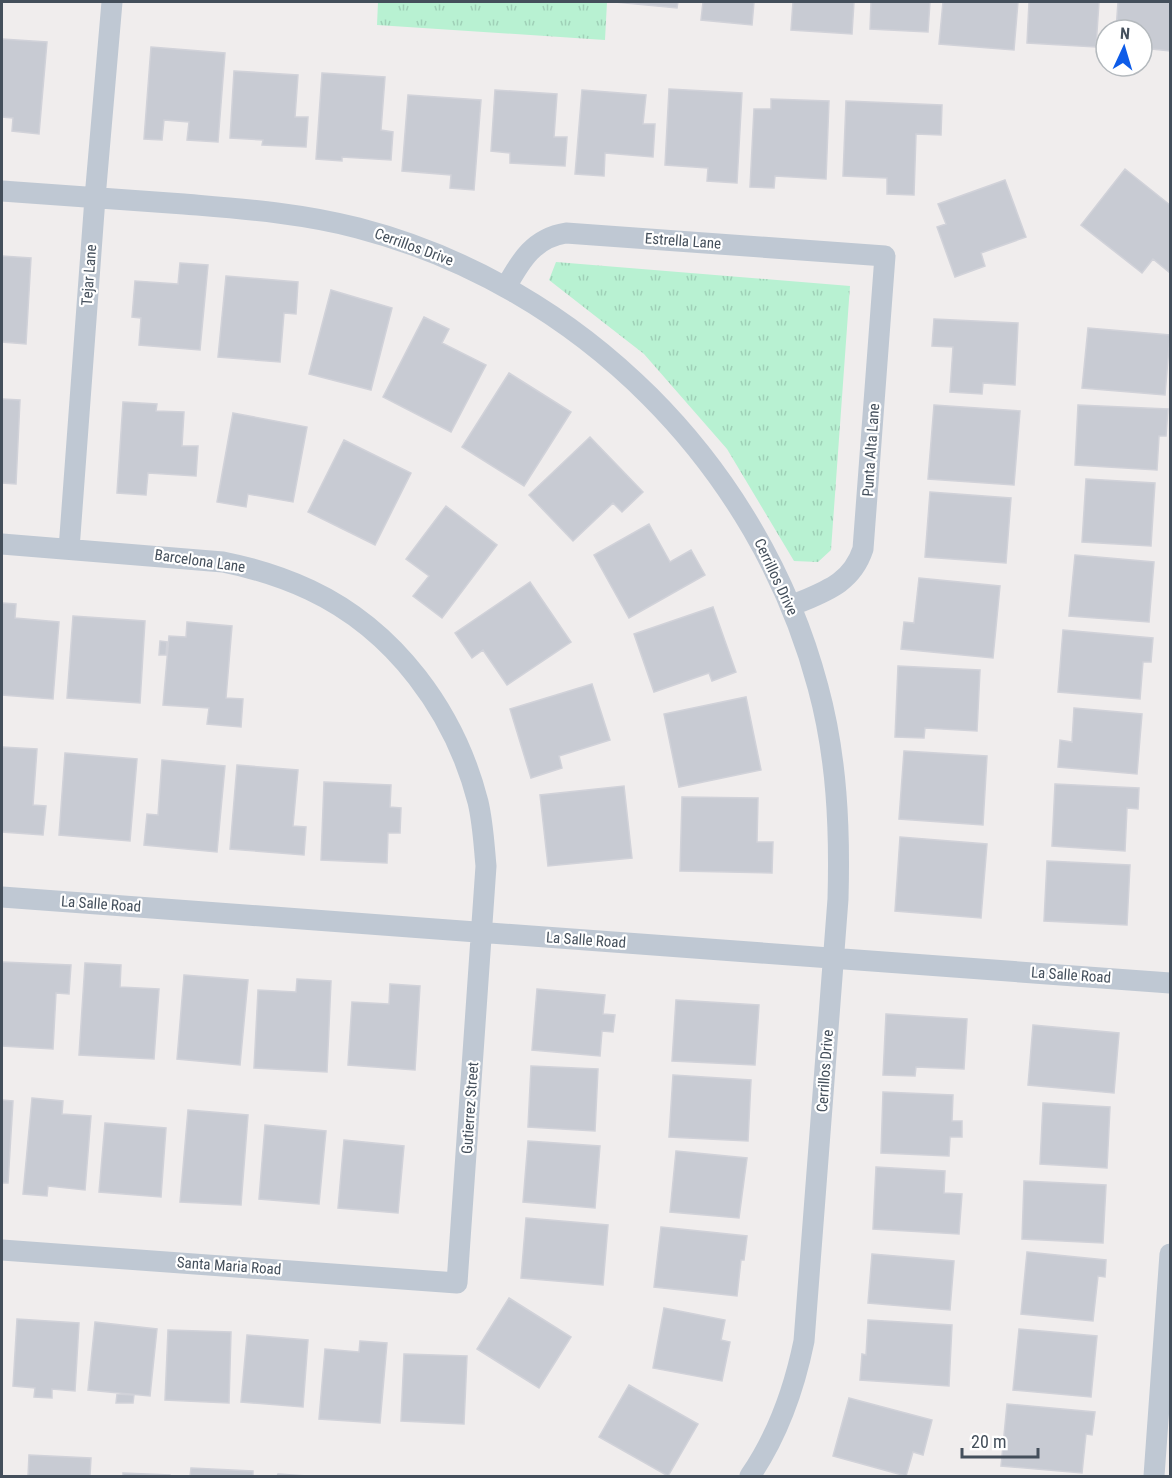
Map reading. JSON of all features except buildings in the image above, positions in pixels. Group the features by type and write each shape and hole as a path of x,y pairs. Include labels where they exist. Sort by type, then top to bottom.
{"street":[{"name":"Tejar Lane","path":"69,549 112,2"},
{"name":"Cerrillos Drive","path":"2,191 251,209 320,219 359,228 434,253 506,287 579,334 646,391 675,422 703,456 746,518 773,566 791,606 818,687 834,771 839,857 804,1341 788,1403 775,1433 750,1476"},
{"name":"Estrella Lane","path":"506,287 520,262 532,248 548,238 566,233 885,256"},
{"name":"Punta Alta Lane","path":"791,606 829,589 844,579 856,566 863,549 885,256"},
{"name":"Barcelona Lane","path":"2,544 192,558 253,568 311,590 338,606 388,644 409,667 439,709 459,745 470,774 484,835 486,866 483,932"},
{"name":"La Salle Road","path":"2,897 1170,983"},
{"name":"Gutierrez Street","path":"457,1283 483,932"},
{"name":"Santa Maria Road","path":"2,1250 457,1283"},
{"path":"1154,1476 1170,1254"}],"green space":[{"path":"378,2 607,2 605,40 377,25"},
{"path":"556,262 850,286 831,550 818,562 794,561 727,449 644,354 549,280"}]}
